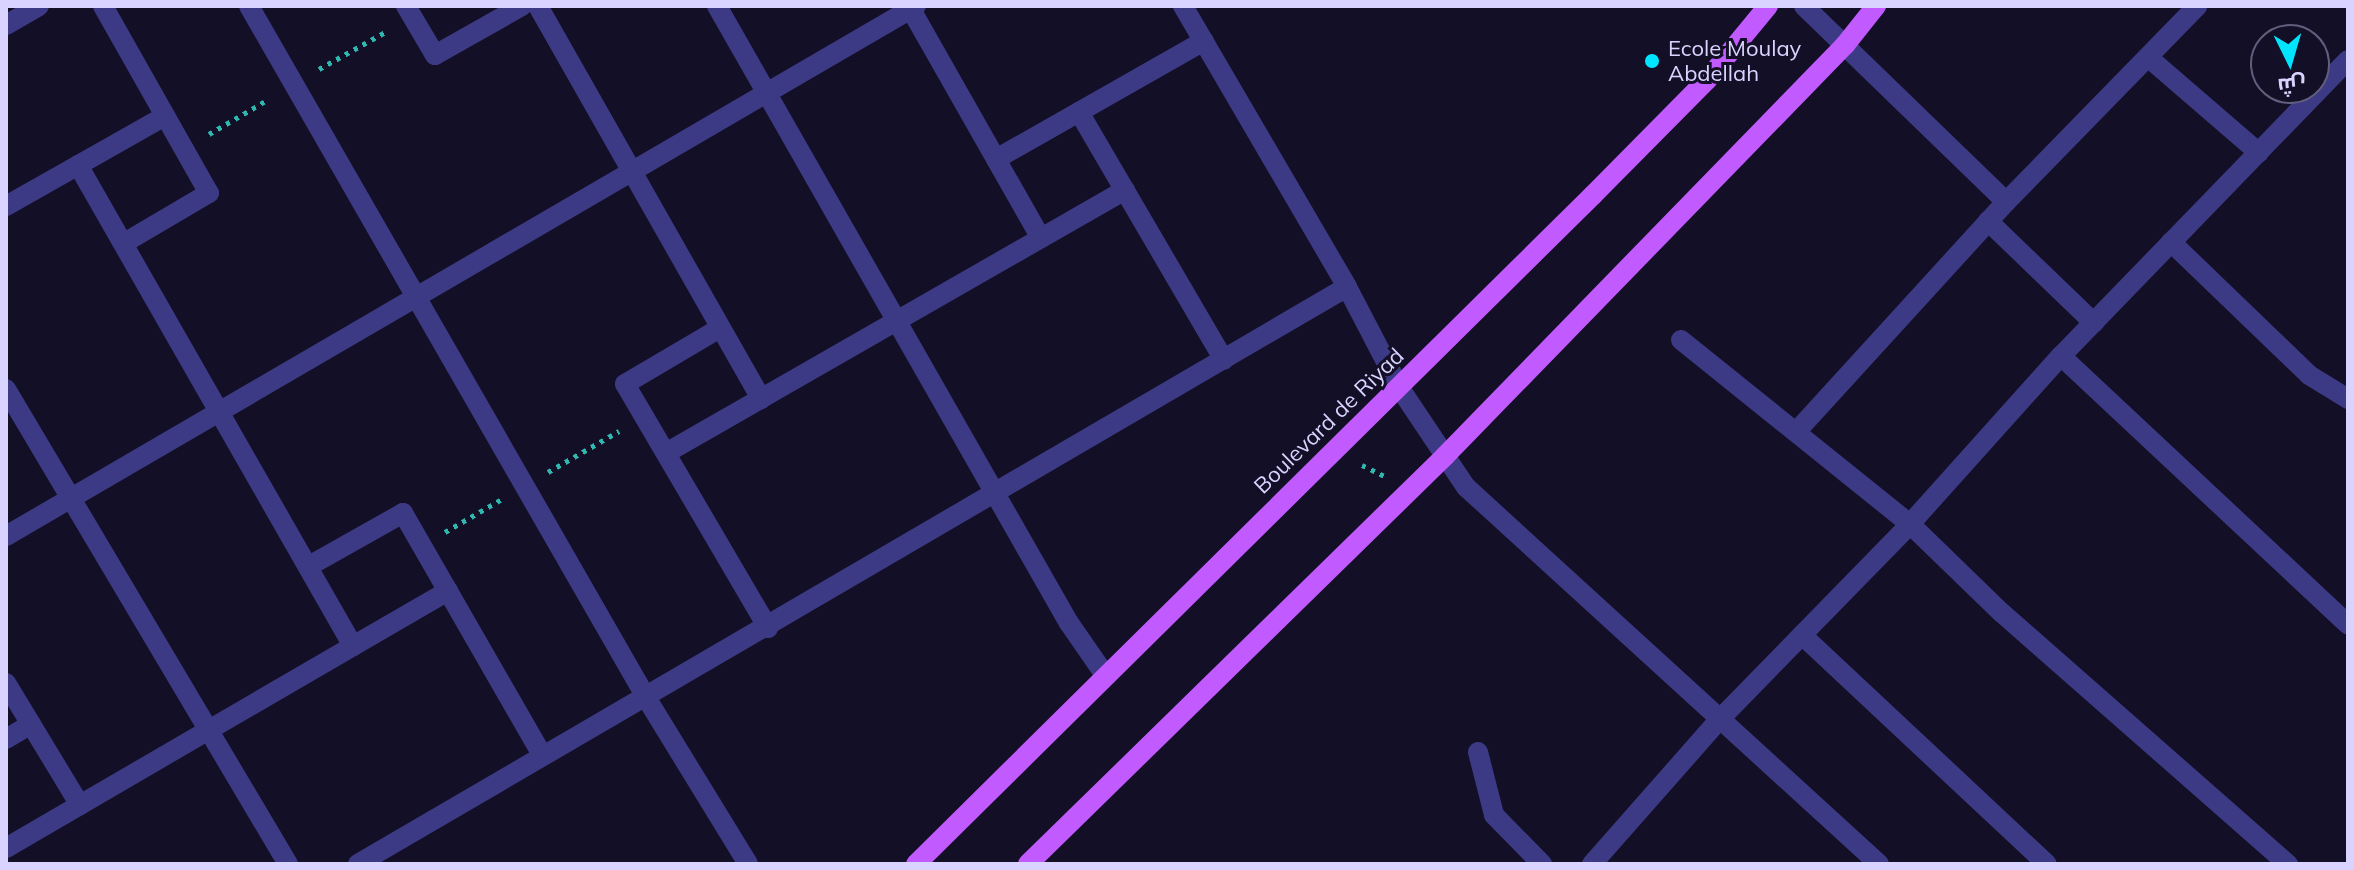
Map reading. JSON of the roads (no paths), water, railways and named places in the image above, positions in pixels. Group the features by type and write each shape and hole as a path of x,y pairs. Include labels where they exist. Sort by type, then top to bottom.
{"main road":[{"name":"Boulevard de Riyad","path":"916,864 1331,449 1399,387 1707,80 1768,6"},
{"path":"1028,864 1445,456 1845,45 1876,6"}],"street":[{"path":"6,25 39,6"},
{"path":"103,6 209,193 124,243"},
{"path":"249,6 647,699 748,864"},
{"path":"406,6 435,55 522,6"},
{"path":"538,6 761,399"},
{"path":"717,6 1069,623 1105,675"},
{"path":"1183,6 1347,287 1399,387 1466,487 1879,864"},
{"path":"1804,6 2006,202"},
{"path":"1796,432 1988,221 2197,6"},
{"path":"6,536 912,7 1041,238"},
{"path":"996,159 1204,41"},
{"path":"2149,58 2259,153"},
{"path":"1592,864 1719,720 1910,524 2061,356 2347,64"},
{"path":"1079,112 1224,360"},
{"path":"6,206 165,116"},
{"path":"78,165 222,410 353,646"},
{"path":"666,453 1125,190"},
{"path":"1988,221 2094,323"},
{"path":"2171,242 2309,375 2348,399"},
{"path":"358,864 998,495 1347,287"},
{"path":"720,328 625,384 768,628"},
{"path":"1681,340 1910,524 2002,613 2288,864"},
{"path":"2061,356 2348,625"},
{"path":"6,389 288,864"},
{"path":"309,566 403,513 543,756"},
{"path":"6,848 448,591"},
{"path":"1802,635 2047,864"},
{"path":"6,683 80,805"},
{"path":"6,739 31,724"},
{"path":"1478,752 1494,815 1542,864"},
{"path":"6,858 9,864"}],"place":[{"name":"Ecole Moulay Abdellah","path":"1652,61"}]}
